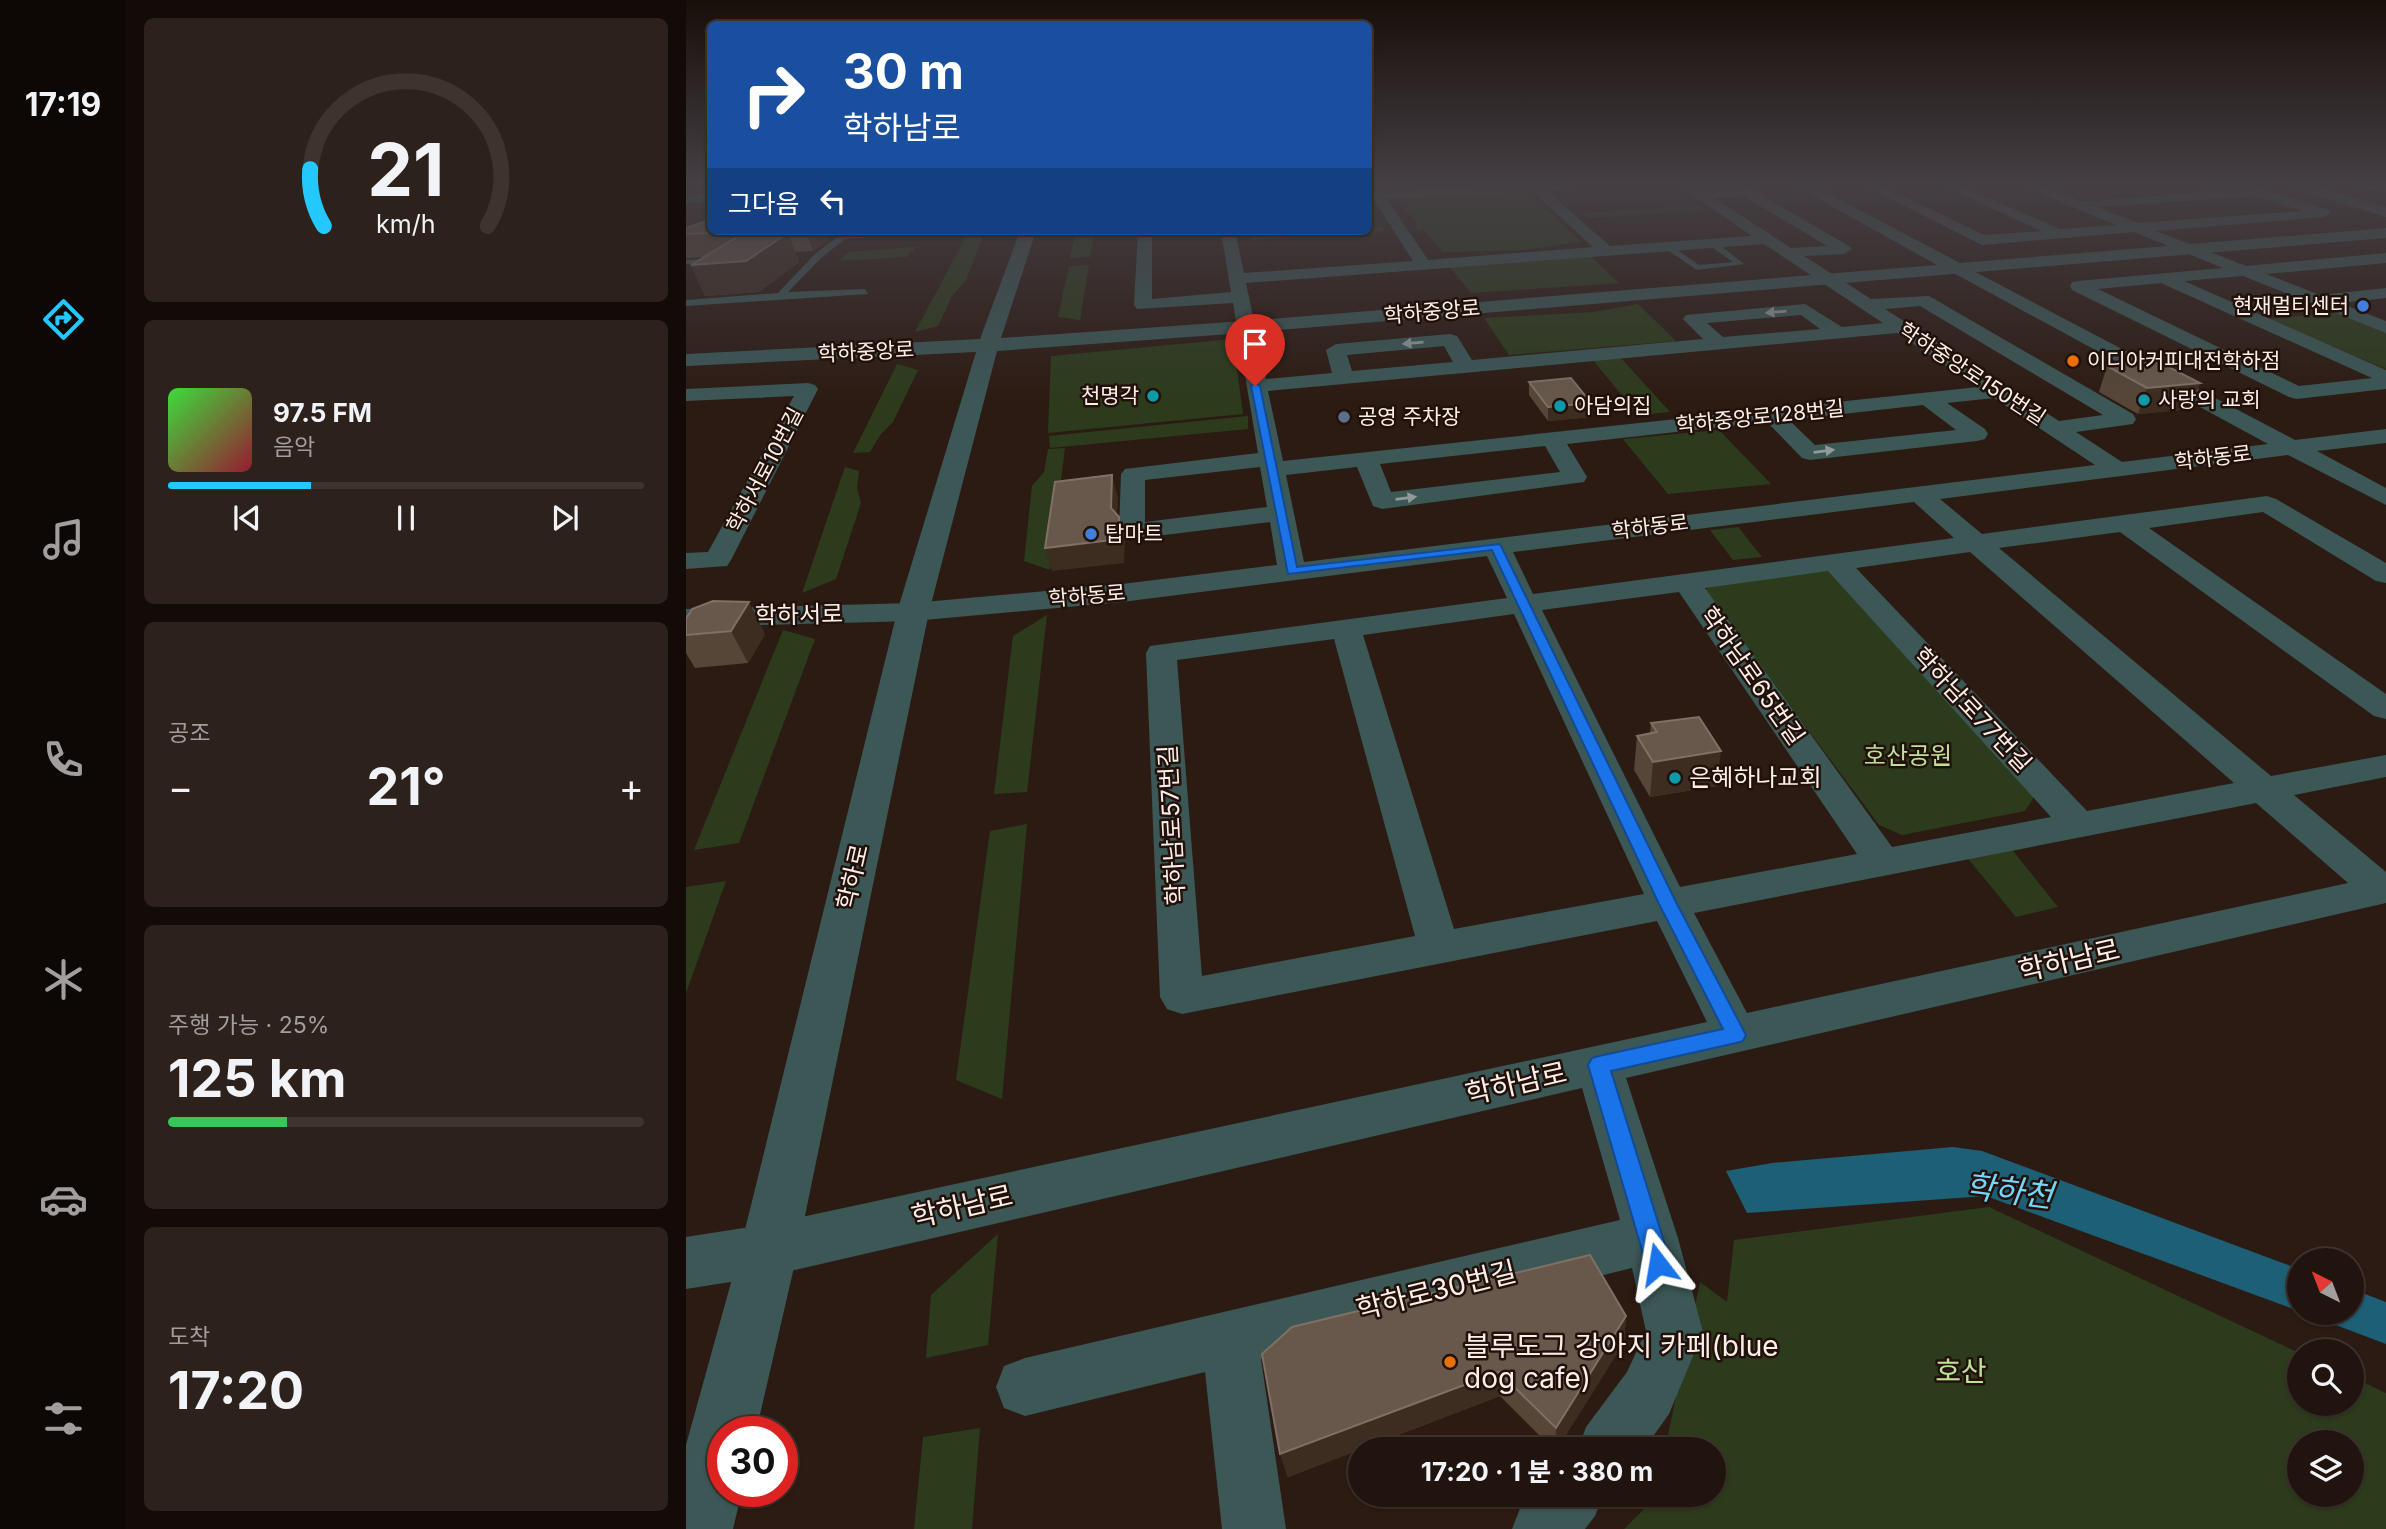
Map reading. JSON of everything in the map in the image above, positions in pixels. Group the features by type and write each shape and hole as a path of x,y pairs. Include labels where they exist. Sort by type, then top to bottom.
{"street":[{"name":"학하로","path":"698,1529 768,1250 913,612 988,345 1019,256"},
{"path":"1144,256 1143,305 1239,297"},
{"path":"1232,256 1292,572"},
{"path":"1418,256 1424,265"},
{"path":"1236,279 1546,256"},
{"name":"학하중앙로150번길","path":"1792,256 2117,469"},
{"path":"1934,256 2386,498"},
{"name":"학하중앙로","path":"686,360 988,345 1244,327 2099,256"},
{"path":"2207,256 2386,327"},
{"path":"2386,258 2078,286 2296,393 2386,383"},
{"path":"1405,267 1417,285"},
{"path":"1314,273 1323,293"},
{"path":"2162,278 2386,377"},
{"path":"2317,300 2386,293"},
{"path":"1866,305 1923,300 2125,419 2054,428"},
{"path":"1718,343 1692,319 1805,309 1836,332"},
{"path":"1255,386 1899,327"},
{"path":"1344,378 1336,350 1450,340 1466,367"},
{"name":"학하서로10번길","path":"686,561 717,560 808,389 689,398"},
{"name":"학하중앙로128번길","path":"1280,513 1132,531 1132,474 1366,459 1998,391"},
{"path":"1772,415 1810,453 1977,434 1928,398"},
{"name":"학하동로","path":"913,612 1122,593 2386,436"},
{"path":"1366,459 1382,500 1575,477 1552,439"},
{"path":"1919,494 2262,790 2384,890"},
{"path":"1686,582 2267,504 2386,575"},
{"path":"2125,523 2386,709"},
{"path":"1496,546 1668,904 1736,1035"},
{"name":"학하남로77번길","path":"1835,562 2079,825"},
{"name":"학하남로65번길","path":"1161,653 1686,582 1883,863"},
{"name":"학하서로","path":"693,618 913,612"},
{"path":"686,643 693,618"},
{"path":"1346,628 1439,948 2386,766"},
{"name":"학하남로57번길","path":"1161,653 1182,997 1439,948"},
{"name":"학하남로","path":"686,1263 768,1250 2384,890"},
{"path":"1599,1065 1652,1238 1675,1332 1648,1393 1617,1437"},
{"name":"학하로30번길","path":"1025,1387 1652,1238"},
{"path":"1230,1339 1254,1529"},
{"path":"1544,1529 1562,1507"}],"lane":[{"path":"781,295 798,283 818,256"},
{"path":"1680,256 1697,268 1740,264 1730,256"},
{"path":"686,262 726,260"},
{"path":"686,303 781,295 865,292"}],"green space":[{"path":"844,256 907,256 906,257 839,261"},
{"path":"955,256 975,256 966,280 952,296 938,326 915,332"},
{"path":"1590,256 1619,283 1471,293 1449,266"},
{"path":"1089,265 1080,320 1058,317 1069,266"},
{"path":"1638,304 1676,341 1509,355 1484,318 1594,312"},
{"path":"2340,312 2386,330 2386,369 2267,319"},
{"path":"1233,339 1243,414 1048,433 1051,356"},
{"path":"1621,358 1670,412 1638,415 1593,360"},
{"path":"897,364 918,370 893,422 881,434 870,452 853,453"},
{"path":"1248,416 1248,429 1050,448 1049,436"},
{"path":"1719,430 1771,484 1668,494 1623,439"},
{"path":"1065,448 1050,570 1024,561 1032,486 1044,472 1048,449"},
{"path":"845,467 859,471 857,488 861,503 836,579 802,593"},
{"path":"1739,527 1762,557 1733,560 1710,530"},
{"name":"호산공원","path":"1814,567 1831,571 2034,797 2025,811 1902,835 1879,825 1705,591 1715,580"},
{"path":"1047,615 1027,792 994,794 1013,636"},
{"path":"783,630 815,639 739,843 694,850"},
{"path":"1027,824 1002,1099 956,1080 990,831"},
{"path":"2010,847 2058,907 2016,917 1965,855"},
{"path":"726,881 686,993 686,887"},
{"name":"호산","path":"1989,1207 2287,1347 2287,1416 2364,1416 2364,1383 2386,1393 2386,1529 1624,1529 1646,1507 1726,1507 1726,1437 1668,1437 1700,1282 1727,1302 1734,1240"},
{"path":"998,1234 988,1345 926,1358 931,1295"},
{"path":"980,1428 972,1529 914,1529 923,1437"}],"water":[{"name":"학하천","path":"1953,1147 1982,1151 2287,1265 2287,1307 1986,1196 1747,1213 1726,1171 1772,1163"},
{"path":"2364,1294 2386,1302 2386,1344 2336,1325 2364,1325"}],"building":[{"path":"705,256 753,256 746,261 691,265"},
{"path":"2155,360 2200,383 2147,388 2107,366"},
{"path":"1571,378 1591,403 1548,407 1529,382"},
{"path":"1112,475 1111,508 1119,517 1119,539 1045,548 1055,482"},
{"path":"713,601 749,602 731,631 686,635 686,619 692,609"},
{"path":"1699,717 1721,751 1653,762 1637,736 1657,732 1651,723"},
{"name":"블루도그 강아지 카페(blue dog cafe)","path":"1590,1255 1626,1316 1556,1428 1499,1372 1280,1454 1262,1354 1292,1327"}],"place":[{"name":"현재멀티센터","path":"2363,306"},
{"name":"이디아커피대전학하점","path":"2073,361"},
{"name":"천명각","path":"1153,396"},
{"name":"사랑의 교회","path":"2144,400"},
{"name":"아담의집","path":"1560,406"},
{"name":"공영 주차장","path":"1344,417"},
{"name":"탑마트","path":"1091,534"},
{"name":"은혜하나교회","path":"1675,778"},
{"name":"블루도그 강아지 카페(blue dog cafe)","path":"1450,1362"}],"route":[{"path":"1255,386 1292,572 1496,546 1668,904 1736,1035 1599,1065 1646,1216 1658,1264"}]}
